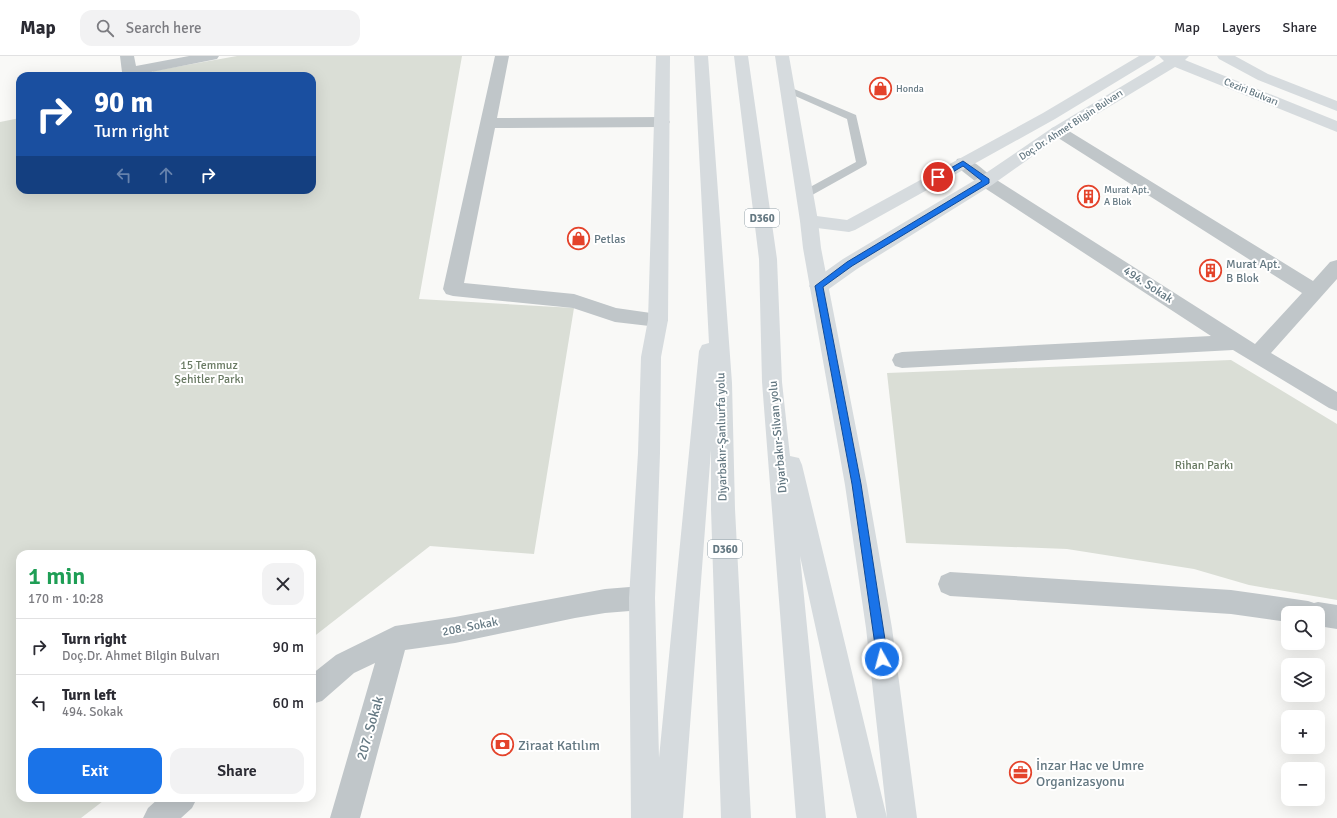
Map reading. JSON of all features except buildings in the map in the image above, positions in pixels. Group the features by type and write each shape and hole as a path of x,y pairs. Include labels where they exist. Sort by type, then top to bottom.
{"main road":[{"path":"646,818 642,598 649,453 651,357 658,320 663,56"},
{"name":"Diyarbakır-Şanlıurfa yolu","path":"701,56 722,383 723,509 736,818"},
{"name":"Diyarbakır-Silvan yolu","path":"741,56 768,259 772,382 812,818"},
{"path":"782,56 805,195 818,286 858,492 879,628 902,818"},
{"name":"Doç.Dr. Ahmet Bilgin Bulvarı","path":"809,221 849,226 1049,116 1149,56"},
{"name":"Ceziri Bulvarı","path":"1224,56 1263,77 1337,106"},
{"name":"Doç.Dr. Ahmet Bilgin Bulvarı","path":"818,286 850,264 986,181 1058,131 1174,58"},
{"name":"Ceziri Bulvarı","path":"1174,58 1337,127"},
{"path":"668,818 716,280"},
{"path":"772,382 872,818"}],"street":[{"path":"127,56 129,72 212,56"},
{"path":"502,56 453,289 574,301 615,315 658,320"},
{"path":"487,123 662,122"},
{"path":"1058,131 1315,292"},
{"name":"494. Sokak","path":"963,163 986,181 1257,356 1337,402"},
{"path":"1257,356 1337,267"},
{"path":"902,360 1236,342"},
{"path":"950,584 1231,602 1281,609"},
{"name":"208. Sokak","path":"316,688 345,664 395,639 455,630 605,601 642,598"},
{"path":"1325,615 1337,617"},
{"name":"207. Sokak","path":"345,818 395,639"},
{"path":"158,818 177,802"}],"lane":[{"path":"787,90 852,117 862,163 805,195"}],"green space":[{"name":"15 Temmuz Şehitler Parkı","path":"237,56 462,56 419,299 574,308 534,554 430,546 316,635 316,550 16,550 16,802 102,802 81,818 0,818 0,122 16,119 16,194 316,194 316,72 153,71"},
{"name":"Rihan Parkı","path":"1231,360 1337,424 1337,600 1249,585 1194,569 1067,549 906,543 887,373"}],"place":[{"name":"Honda","path":"881,89"},
{"name":"Murat Apt. A Blok","path":"1088,196"},
{"name":"Petlas","path":"578,239"},
{"name":"Murat Apt. B Blok","path":"1210,271"},
{"name":"Ziraat Katılım","path":"503,745"},
{"name":"İnzar Hac ve Umre Organizasyonu","path":"1020,773"}],"route":[{"path":"882,659 879,628 856,484 818,286 850,264 986,181 963,163 938,177"}]}
